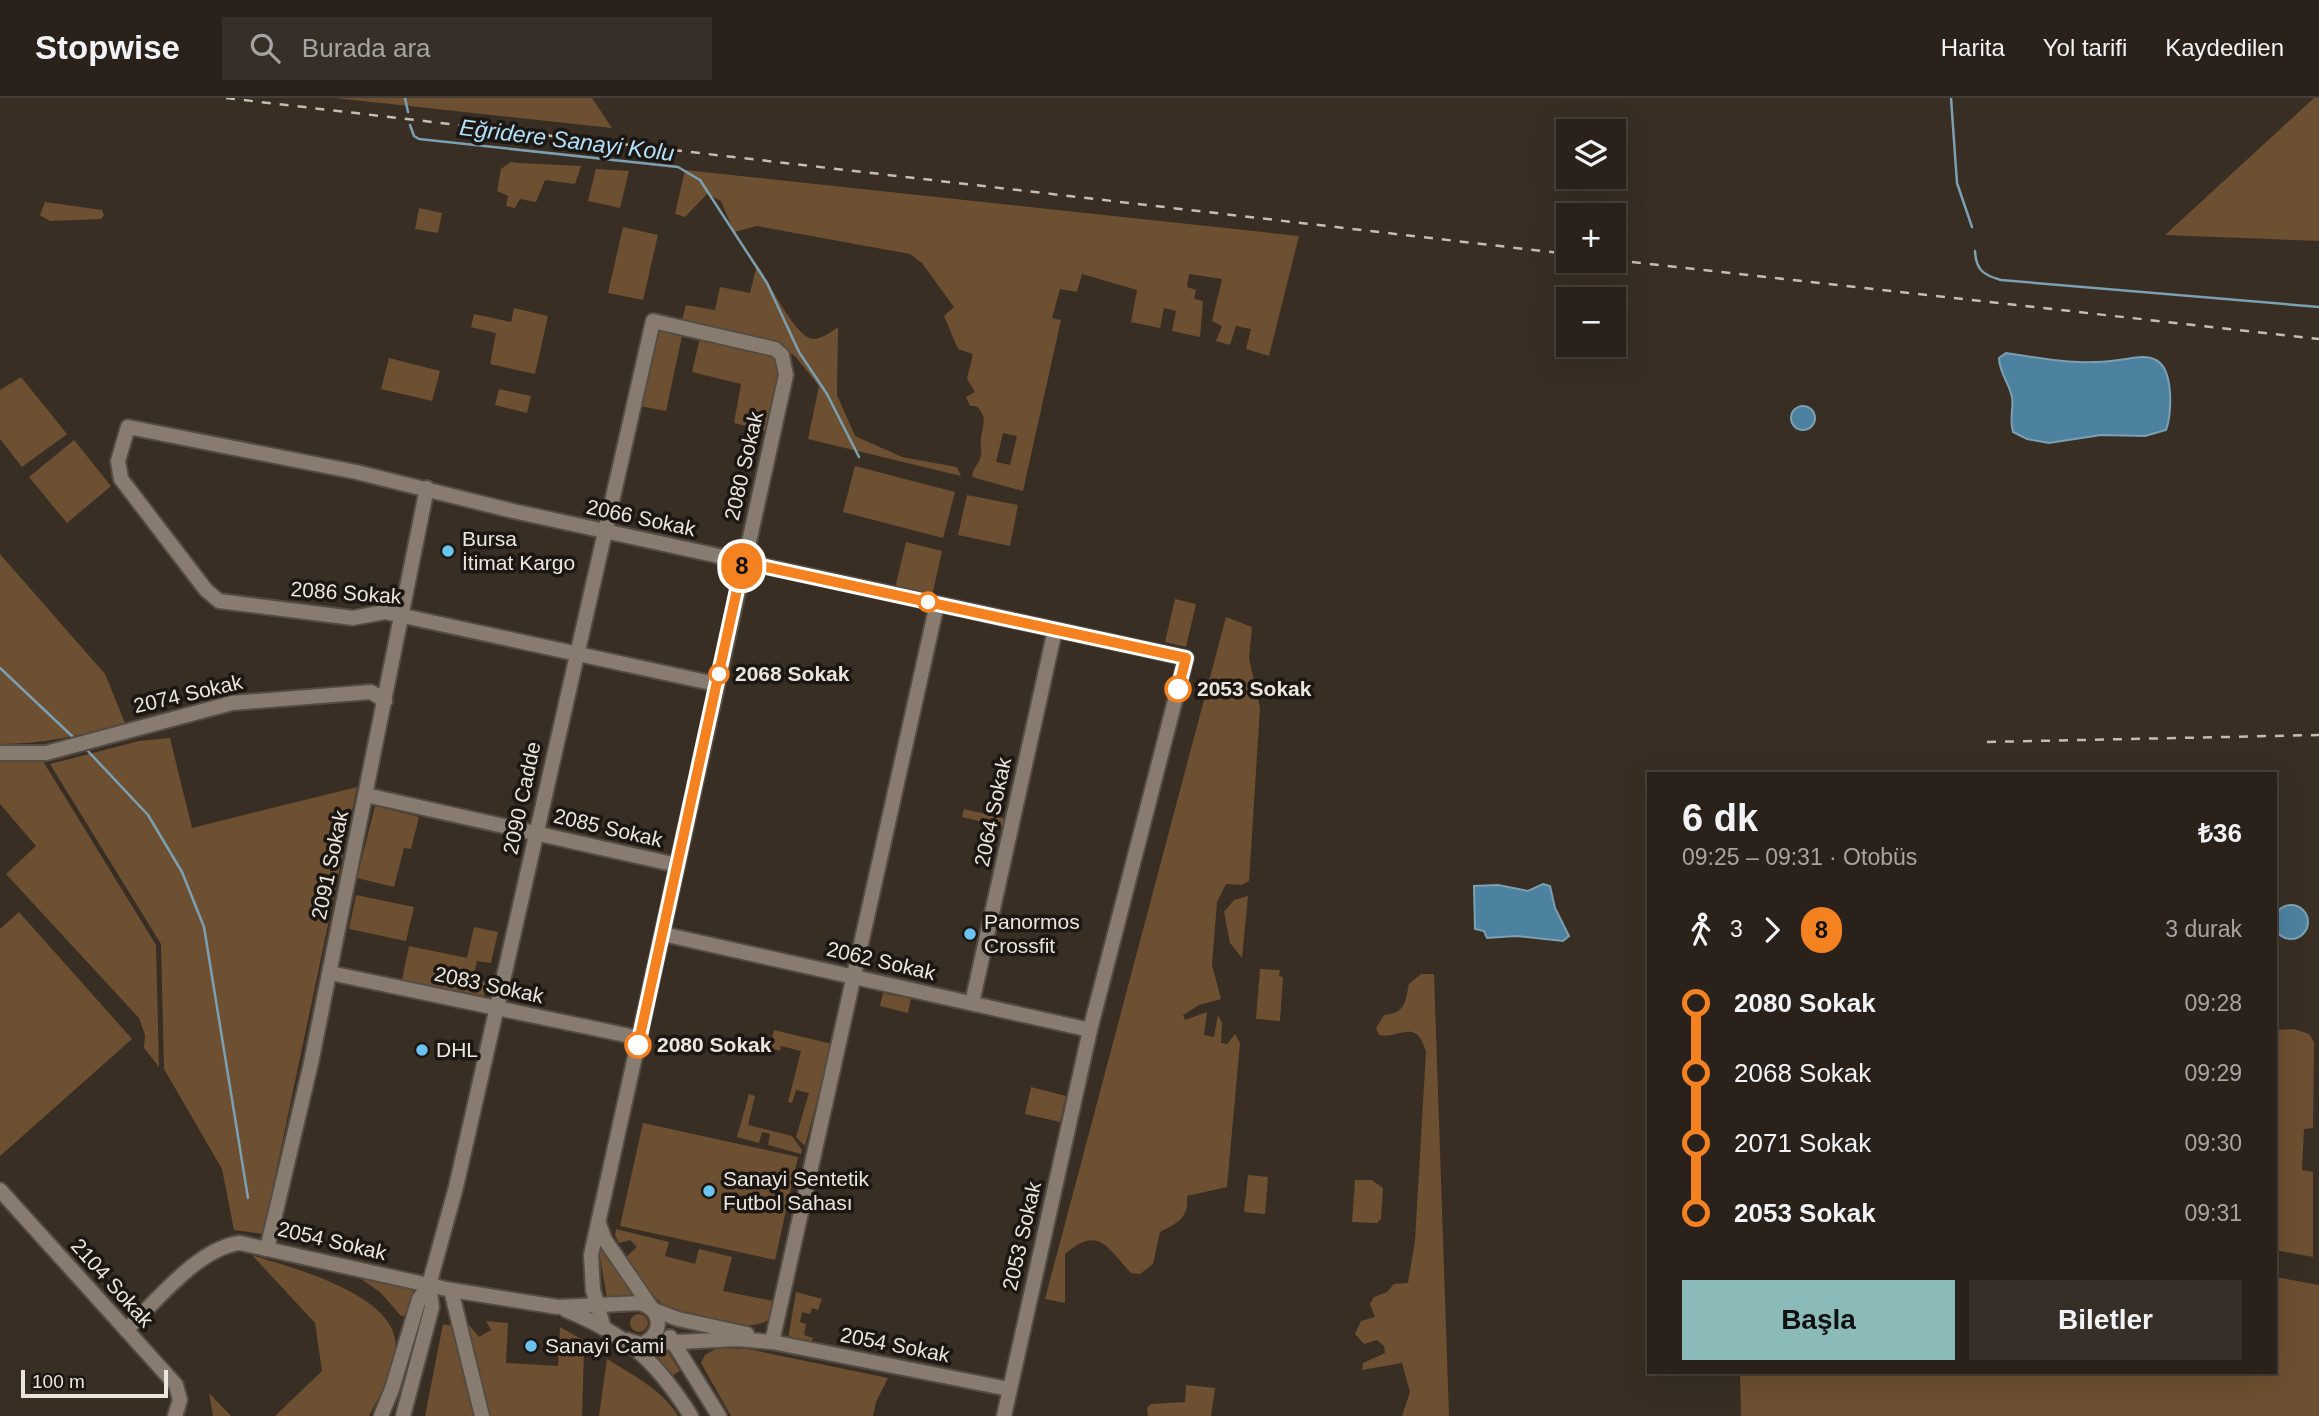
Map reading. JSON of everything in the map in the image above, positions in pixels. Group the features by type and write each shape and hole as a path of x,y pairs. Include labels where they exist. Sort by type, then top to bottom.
{"street":[{"name":"2080 Sokak","path":"603,1325 597,1306 592,1255 786,375 782,355 775,349 653,321"},
{"name":"2090 Cadde","path":"381,1416 408,1340 419,1299 429,1285 456,1187 603,531 653,321"},
{"name":"2066 Sokak","path":"128,427 427,488 603,531 1186,658"},
{"name":"2086 Sokak","path":"128,427 118,461 121,479 214,598 228,603 353,618 379,612 716,684"},
{"name":"2091 Sokak","path":"267,1249 330,972 427,488"},
{"path":"772,1342 937,604"},
{"name":"2064 Sokak","path":"972,1003 1055,630"},
{"name":"2053 Sokak","path":"1004,1416 1090,1030 1186,658"},
{"name":"2074 Sokak","path":"0,753 46,753 161,720 247,701 370,692 385,701"},
{"name":"2085 Sokak","path":"366,795 677,865"},
{"name":"2062 Sokak","path":"663,933 1090,1030"},
{"name":"2083 Sokak","path":"330,972 640,1038"},
{"name":"2104 Sokak","path":"0,1190 176,1385 180,1400 176,1413"},
{"path":"599,1224 605,1240 674,1342 719,1416"},
{"name":"2054 Sokak","path":"126,1330 214,1249 240,1243 451,1290 558,1307 634,1304 655,1313 772,1342 1009,1389"},
{"name":"2090 Cadde","path":"419,1367 433,1301 429,1285"},
{"path":"451,1290 482,1416"},
{"path":"634,1304 619,1317 624,1338 671,1384 691,1416"},
{"name":"2054 Sokak","path":"558,1307 603,1325 624,1338 646,1342 736,1339 772,1342"},
{"path":"646,1342 656,1334 655,1313"},
{"path":"408,1340 416,1344 425,1341"},
{"path":"688,1366 692,1349 701,1342"},
{"path":"403,1416 419,1367"},
{"path":"413,1416 419,1367"}],"shaded area":[{"path":"335,98 592,98 612,128"},
{"path":"2314,98 2319,98 2319,241 2165,235"},
{"path":"511,162 581,166 575,184 545,180 536,202 520,199 515,208 506,206 508,196 497,191 501,169"},
{"path":"596,169 629,171 620,208 588,201"},
{"path":"685,170 1299,236 1269,356 1246,349 1251,329 1236,326 1230,345 1216,341 1222,326 1212,321 1222,279 1189,274 1187,287 1196,290 1194,299 1203,301 1200,337 1172,331 1176,311 1164,308 1160,328 1131,322 1137,290 1082,274 1077,292 1060,289 1052,318 1061,320 1023,491 972,477 981,455 984,420 980,410 976,406 970,406 966,397 975,392 967,379 973,354 958,349 944,316 954,307 922,263 910,254 757,226 734,232 721,201 707,194 685,217 675,214","holes":["1003,433 1017,436 1010,465 996,462"]},
{"path":"45,202 102,210 104,215 101,219 50,221 40,215"},
{"path":"419,208 442,213 438,233 415,229"},
{"path":"623,227 658,235 643,300 608,293"},
{"path":"757,265 791,319 806,336 820,338 838,327 837,395 855,436 902,457 957,467 961,476 808,439 819,386 795,356 778,346 682,320 686,305 715,310 720,287 750,293"},
{"path":"514,308 548,316 535,374 490,364 496,333 471,327 474,314 511,322"},
{"path":"657,325 683,331 666,411 640,406"},
{"path":"700,338 770,353 781,365 766,431 734,423 741,384 692,372"},
{"path":"389,358 440,371 432,401 381,389"},
{"path":"21,377 67,434 22,467 0,439 0,390"},
{"path":"499,389 531,396 527,413 495,405"},
{"path":"74,440 111,486 67,523 29,477"},
{"path":"855,466 955,492 943,538 843,512"},
{"path":"967,495 1018,505 1010,546 958,535"},
{"path":"906,542 942,551 932,596 895,588"},
{"path":"0,554 105,674 125,723 63,738 0,744"},
{"path":"1175,599 1196,604 1186,647 1165,642"},
{"path":"1226,617 1252,627 1249,658 1260,708 1249,881 1242,885 1226,884 1217,902 1212,965 1221,999 1199,1005 1183,1015 1185,1020 1207,1012 1204,1035 1214,1037 1218,1015 1222,1023 1221,1043 1227,1044 1235,1034 1240,1043 1227,1187 1187,1196 1184,1215 1160,1232 1153,1264 1140,1274 1131,1273 1102,1243 1095,1240 1077,1245 1065,1254 1065,1303 1045,1299"},
{"path":"170,738 192,828 357,787 263,1234 234,1230 222,1169 164,1069 161,944 50,764 139,741"},
{"path":"41,758 156,945 159,1067 144,1048 145,1035 139,1018 6,874 36,846 0,804 0,761"},
{"path":"375,806 419,817 411,849 404,848 394,887 357,878"},
{"path":"964,809 1007,819 1005,827 962,817"},
{"path":"356,895 414,907 406,941 349,929"},
{"path":"1248,896 1242,958 1230,943 1224,912 1234,900"},
{"path":"19,912 132,1039 0,1156 0,929"},
{"path":"474,927 498,932 491,963 477,961 473,979 487,982 484,996 402,980 409,946 467,958"},
{"path":"1260,969 1280,970 1279,976 1283,977 1280,1021 1256,1019"},
{"path":"1421,974 1434,974 1449,1416 1402,1416 1410,1392 1402,1363 1362,1370 1363,1363 1385,1353 1384,1346 1377,1340 1364,1344 1355,1334 1361,1321 1375,1317 1370,1304 1374,1297 1387,1292 1394,1284 1408,1283 1415,1241 1426,1052 1422,1041 1413,1032 1379,1035 1376,1028 1384,1015 1401,1009 1409,984"},
{"path":"883,993 911,999 908,1013 880,1006"},
{"path":"2294,1029 2309,1034 2314,1042 2313,1128 2304,1129 2302,1170 2313,1172 2313,1257 2277,1250 2277,1030"},
{"path":"774,1030 832,1044 805,1146 796,1137 809,1093 796,1090 792,1103 788,1102 801,1051 781,1046 780,1051 770,1048"},
{"path":"1031,1087 1066,1096 1060,1122 1025,1114"},
{"path":"749,1094 755,1096 748,1125 792,1136 802,1150 801,1154 768,1145 770,1134 762,1132 759,1143 737,1137"},
{"name":"Sanayi Sentetik Futbol Sahası","path":"643,1123 798,1157 775,1260 620,1226"},
{"path":"1248,1175 1268,1177 1265,1214 1244,1212"},
{"path":"1355,1180 1372,1180 1383,1188 1381,1219 1377,1223 1352,1222"},
{"path":"616,1229 669,1242 665,1256 695,1264 699,1249 732,1257 723,1291 773,1301 773,1314 765,1322 733,1325 672,1310 651,1293 625,1258 637,1247 630,1240 619,1243 615,1235"},
{"path":"602,1242 637,1296 607,1298 599,1252"},
{"path":"252,1255 333,1283 372,1306 386,1319 394,1335 395,1356 389,1377 369,1416 275,1416 322,1371 315,1323"},
{"path":"357,1276 412,1285 414,1293 406,1315 401,1316 381,1293"},
{"path":"2277,1277 2319,1285 2319,1416 1741,1416 1740,1374 2277,1374"},
{"path":"796,1292 822,1299 818,1310 812,1308 810,1314 802,1312 800,1322 806,1324 804,1335 813,1338 810,1346 788,1339"},
{"path":"635,1314 643,1314 648,1323 646,1330 635,1332 630,1327 630,1319"},
{"path":"465,1320 479,1337 491,1330 486,1321 508,1323 506,1363 558,1366 560,1327 606,1353 584,1349 582,1416 487,1416"},
{"path":"443,1324 451,1326 473,1416 425,1416"},
{"path":"663,1348 680,1371 673,1375 655,1355"},
{"path":"717,1348 748,1349 888,1378 876,1402 873,1416 731,1416 701,1363 705,1355"},
{"path":"607,1359 656,1391 678,1416 599,1416"},
{"path":"1186,1385 1215,1388 1211,1416 1148,1416 1147,1408 1151,1404 1185,1402"},
{"path":"209,1393 231,1416 213,1416"}],"water":[{"path":"2006,353 2076,362 2104,362 2142,357 2156,360 2162,365 2169,382 2170,414 2166,430 2145,436 2101,435 2049,443 2027,439 2013,432 2012,397 1999,363 1999,358"},
{"path":"1803,406 1812,409 1815,418 1812,427 1803,430 1794,427 1791,418 1794,409"},
{"path":"1543,884 1550,886 1555,908 1569,936 1563,941 1516,936 1487,938 1484,931 1475,929 1474,886 1498,885 1528,891"},
{"path":"2284,906 2298,906 2307,915 2307,929 2298,938 2284,938 2277,932 2277,912"}],"waterway":[{"name":"Eğridere Sanayi Kolu","path":"405,98 408,112"},
{"path":"1951,98 1957,183 1972,227"},
{"name":"Eğridere Sanayi Kolu","path":"410,125 414,136 419,139 678,167 700,180 767,283 799,352 827,394 859,457"},
{"path":"1975,251 1982,271 2001,280 2319,307"},
{"path":"0,668 73,737"},
{"path":"86,749 148,815 182,872 204,927 248,1198"}],"railway":[{"path":"226,98 1556,253"},
{"path":"1626,261 2319,339"},
{"path":"1987,742 2319,735"}],"bus line":[{"name":"8","path":"638,1045 743,562 1186,658 1178,689"}],"place":[{"name":"Bursa İtimat Kargo","path":"448,551"},
{"name":"2068 Sokak","path":"719,674"},
{"name":"2053 Sokak","path":"1178,689"},
{"name":"Panormos Crossfit","path":"970,934"},
{"name":"2080 Sokak","path":"638,1045"},
{"name":"DHL","path":"422,1050"},
{"name":"Sanayi Sentetik Futbol Sahası","path":"709,1191"},
{"name":"Sanayi Cami","path":"531,1346"}]}
